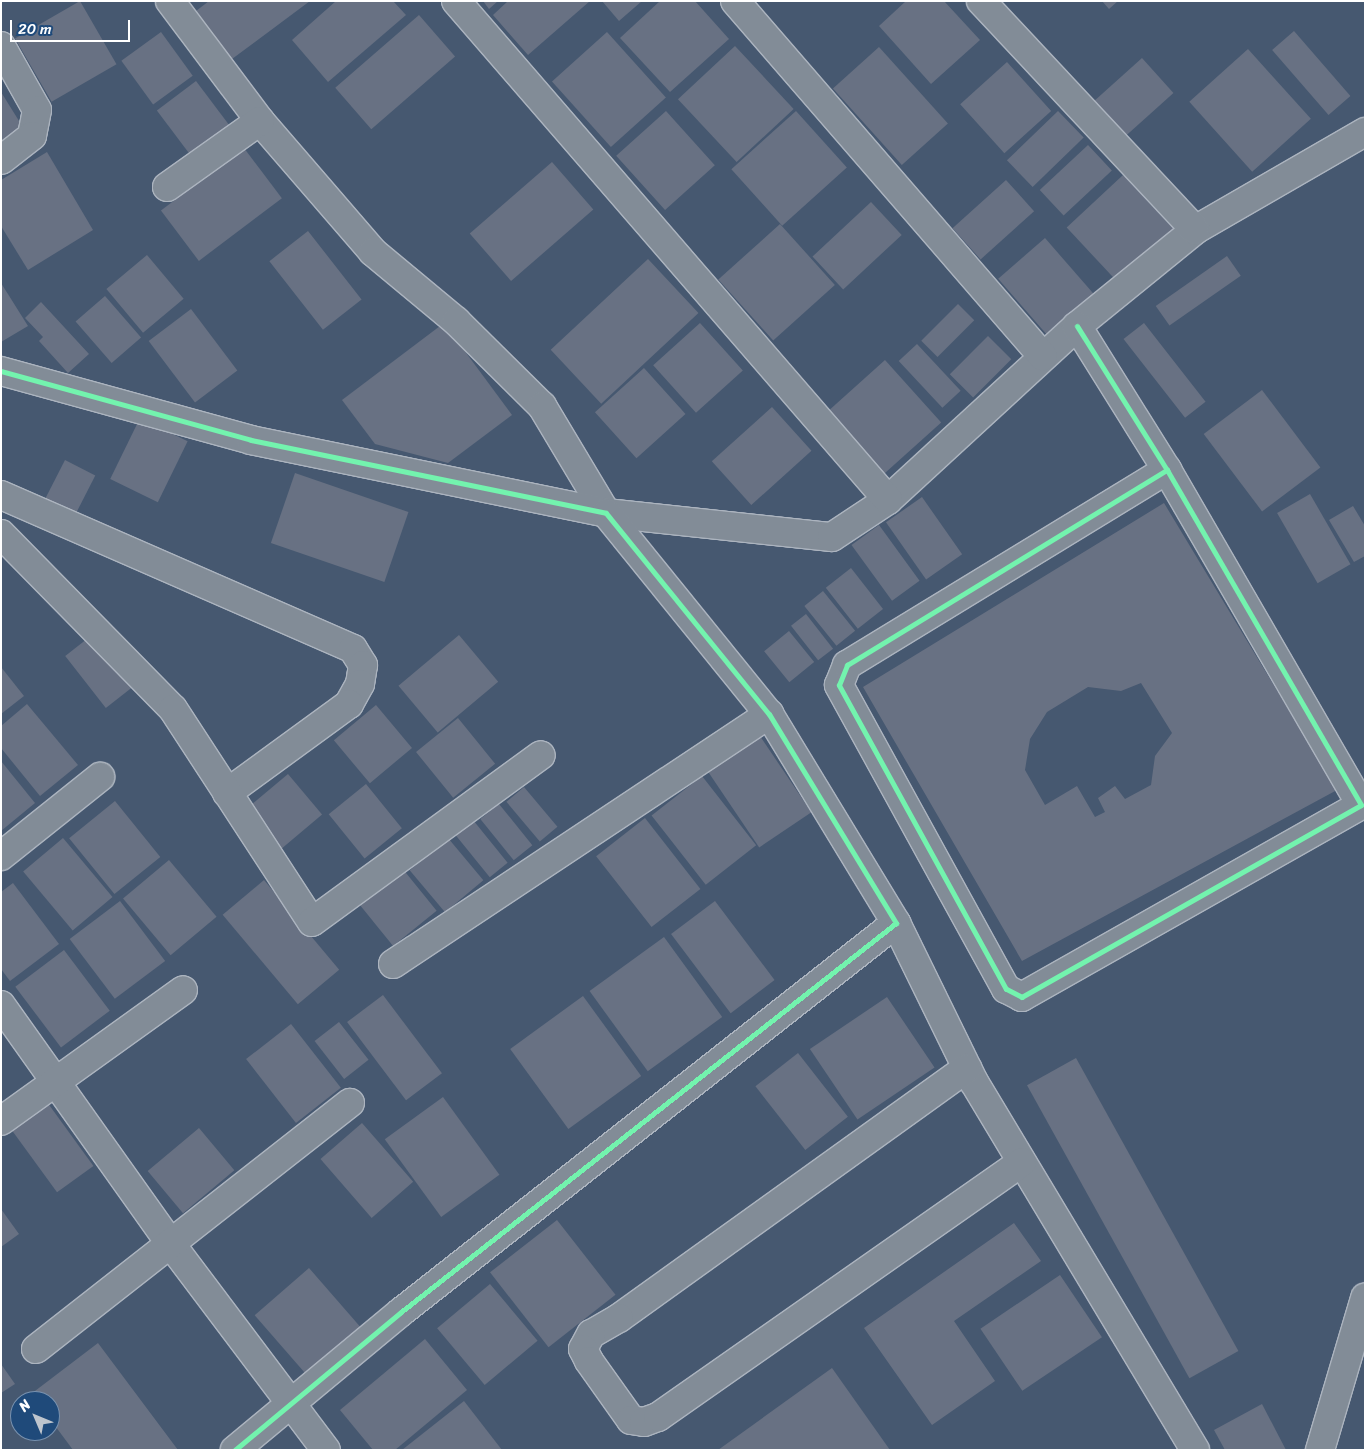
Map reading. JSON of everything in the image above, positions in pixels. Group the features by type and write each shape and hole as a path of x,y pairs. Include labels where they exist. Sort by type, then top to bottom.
{"street":[{"path":"170,1 260,121 372,252 456,321 542,406 606,514 769,714 896,923 967,1068 1195,1450"},
{"path":"456,1 888,500"},
{"path":"735,1 1043,356"},
{"path":"981,1 1195,230"},
{"path":"1,46 37,110 32,136 1,160"},
{"path":"167,187 260,121"},
{"path":"1,371 251,440 606,514 832,537 888,500 1077,326 1195,230 1365,132"},
{"path":"1077,326 1167,470 1363,806 1022,997 1006,989 839,685 847,665 1167,470"},
{"path":"1,495 353,648 363,665 360,684 349,704 227,793"},
{"path":"1,534 173,709 312,922 541,755"},
{"path":"393,964 769,714"},
{"path":"1,856 100,777"},
{"path":"235,1450 293,1404 401,1312 896,923"},
{"path":"1,1121 183,990"},
{"path":"1,1005 54,1083 170,1243 326,1450"},
{"path":"967,1068 619,1318 591,1334 583,1349 589,1361 631,1420 644,1422 658,1417 1022,1162"},
{"path":"36,1349 350,1103"},
{"path":"1320,1450 1365,1298"}],"building":[{"path":"80,1 117,64 52,102 15,38"},
{"path":"209,1 310,1 232,59 196,11"},
{"path":"336,1 393,1 406,15 328,82 292,40"},
{"path":"483,1 498,1 489,9"},
{"path":"508,1 590,1 528,55 493,15"},
{"path":"602,1 642,1 619,21"},
{"path":"660,1 695,1 729,39 670,92 620,38"},
{"path":"906,1 944,1 980,40 931,84 879,26"},
{"path":"1102,1 1118,1 1109,9"},
{"path":"419,15 455,57 371,129 335,88"},
{"path":"1294,31 1350,96 1329,115 1272,50"},
{"path":"161,32 193,76 153,104 121,61"},
{"path":"607,32 666,97 611,147 552,82"},
{"path":"735,46 794,109 737,162 678,99"},
{"path":"879,47 948,124 902,165 833,88"},
{"path":"1248,49 1311,119 1252,172 1189,102"},
{"path":"1142,58 1173,93 1126,136 1094,101"},
{"path":"1007,62 1051,111 1004,153 960,104"},
{"path":"196,81 233,130 194,159 157,110"},
{"path":"1,92 24,129 1,143"},
{"path":"666,111 715,165 665,210 616,156"},
{"path":"796,111 847,167 782,226 731,169"},
{"path":"1058,111 1084,138 1033,187 1007,160"},
{"path":"1088,145 1112,171 1064,216 1040,190"},
{"path":"244,148 282,198 199,261 161,211"},
{"path":"47,152 93,230 28,270 1,226 1,180"},
{"path":"552,162 593,210 511,281 470,234"},
{"path":"1123,175 1175,231 1119,283 1067,228"},
{"path":"1006,180 1034,211 981,259 952,228"},
{"path":"871,202 902,235 843,289 812,257"},
{"path":"780,224 835,285 773,340 718,280"},
{"path":"308,231 362,300 323,330 269,261"},
{"path":"1045,238 1095,295 1048,336 998,279"},
{"path":"147,255 184,299 143,333 106,289"},
{"path":"1227,256 1241,276 1169,326 1156,306"},
{"path":"648,259 698,313 601,404 551,350"},
{"path":"1,283 28,326 1,342"},
{"path":"105,296 141,338 112,363 76,322"},
{"path":"41,302 89,354 68,373 39,341 43,337 25,318"},
{"path":"958,304 974,320 937,357 921,341"},
{"path":"191,309 237,370 195,402 149,341"},
{"path":"444,323 512,415 448,463 375,444 342,400"},
{"path":"700,323 743,371 696,413 653,365"},
{"path":"1144,323 1206,402 1185,418 1124,339"},
{"path":"988,336 1011,359 973,398 950,374"},
{"path":"917,344 961,391 942,408 899,361"},
{"path":"885,360 941,422 882,475 826,413"},
{"path":"644,368 685,414 636,458 595,412"},
{"path":"1262,390 1320,467 1262,511 1204,434"},
{"path":"772,407 811,451 751,505 712,461"},
{"path":"140,418 188,441 158,502 110,479"},
{"path":"65,460 95,475 73,520 42,505"},
{"path":"295,473 408,512 384,582 271,543"},
{"path":"1310,494 1350,564 1318,583 1277,513"},
{"path":"922,497 962,554 926,580 886,522"},
{"path":"1164,503 1337,790 1022,961 863,687","holes":["1141,683 1172,733 1155,756 1151,785 1125,799 1115,786 1098,798 1105,812 1095,817 1077,786 1045,805 1025,770 1030,739 1047,712 1088,687 1121,691"]},
{"path":"1353,506 1365,526 1365,556 1354,562 1329,520"},
{"path":"879,525 920,581 892,601 851,545"},
{"path":"851,568 883,609 858,629 826,588"},
{"path":"823,591 855,631 836,646 804,606"},
{"path":"806,614 833,649 818,660 791,626"},
{"path":"789,631 814,662 789,682 764,651"},
{"path":"92,635 133,687 106,708 65,656"},
{"path":"459,635 498,682 438,733 398,686"},
{"path":"1,667 24,696 1,714"},
{"path":"27,704 78,765 40,796 1,748 1,726"},
{"path":"376,705 412,748 370,783 334,740"},
{"path":"458,718 495,764 453,798 416,752"},
{"path":"760,736 811,812 759,848 708,771"},
{"path":"1,761 35,803 1,831"},
{"path":"288,774 322,815 281,849 247,808"},
{"path":"702,776 756,845 706,885 652,815"},
{"path":"366,784 402,828 365,859 329,814"},
{"path":"524,787 557,827 540,842 506,802"},
{"path":"115,801 160,857 114,894 69,838"},
{"path":"499,804 532,845 514,860 480,819"},
{"path":"645,818 700,889 652,927 596,856"},
{"path":"473,820 508,863 490,877 455,834"},
{"path":"63,838 112,897 73,930 23,871"},
{"path":"448,838 483,880 445,912 410,870"},
{"path":"169,860 217,917 171,955 123,899"},
{"path":"402,868 437,911 393,946 358,903"},
{"path":"264,880 339,970 298,1004 223,915"},
{"path":"13,883 59,944 10,981 1,969 1,892"},
{"path":"120,901 165,961 115,999 70,939"},
{"path":"715,901 775,980 731,1013 671,934"},
{"path":"664,937 722,1017 648,1071 590,991"},
{"path":"64,950 110,1011 61,1047 15,987"},
{"path":"383,995 442,1073 406,1100 347,1022"},
{"path":"583,996 641,1076 568,1129 510,1049"},
{"path":"887,997 935,1067 857,1119 810,1049"},
{"path":"339,1022 369,1060 344,1079 315,1041"},
{"path":"291,1024 341,1088 296,1123 246,1059"},
{"path":"798,1053 848,1117 805,1150 755,1086"},
{"path":"1076,1058 1238,1351 1189,1378 1027,1085"},
{"path":"443,1097 499,1175 441,1217 385,1139"},
{"path":"47,1102 93,1166 57,1192 11,1128"},
{"path":"362,1123 413,1182 372,1218 320,1159"},
{"path":"199,1128 234,1170 183,1213 148,1171"},
{"path":"1,1209 19,1234 1,1247"},
{"path":"557,1220 615,1295 549,1347 490,1272"},
{"path":"1014,1223 1041,1261 954,1321 995,1381 932,1425 864,1328"},
{"path":"309,1268 360,1327 306,1374 255,1315"},
{"path":"1060,1275 1102,1337 1022,1391 980,1329"},
{"path":"490,1284 538,1341 485,1385 437,1328"},
{"path":"425,1339 467,1390 395,1450 373,1450 340,1410"},
{"path":"98,1343 178,1450 73,1450 60,1432 60,1391 35,1391"},
{"path":"1,1364 15,1384 1,1393"},
{"path":"832,1368 890,1450 718,1450"},
{"path":"464,1401 502,1450 402,1450"},
{"path":"1262,1404 1286,1450 1225,1450 1214,1430"}],"cycle path":[{"path":"1077,326 1167,470 1361,805 1022,997 1006,989 839,685 847,665 1167,470"},
{"path":"1,371 251,440 606,513 769,714 896,923 401,1312 235,1450"}]}
